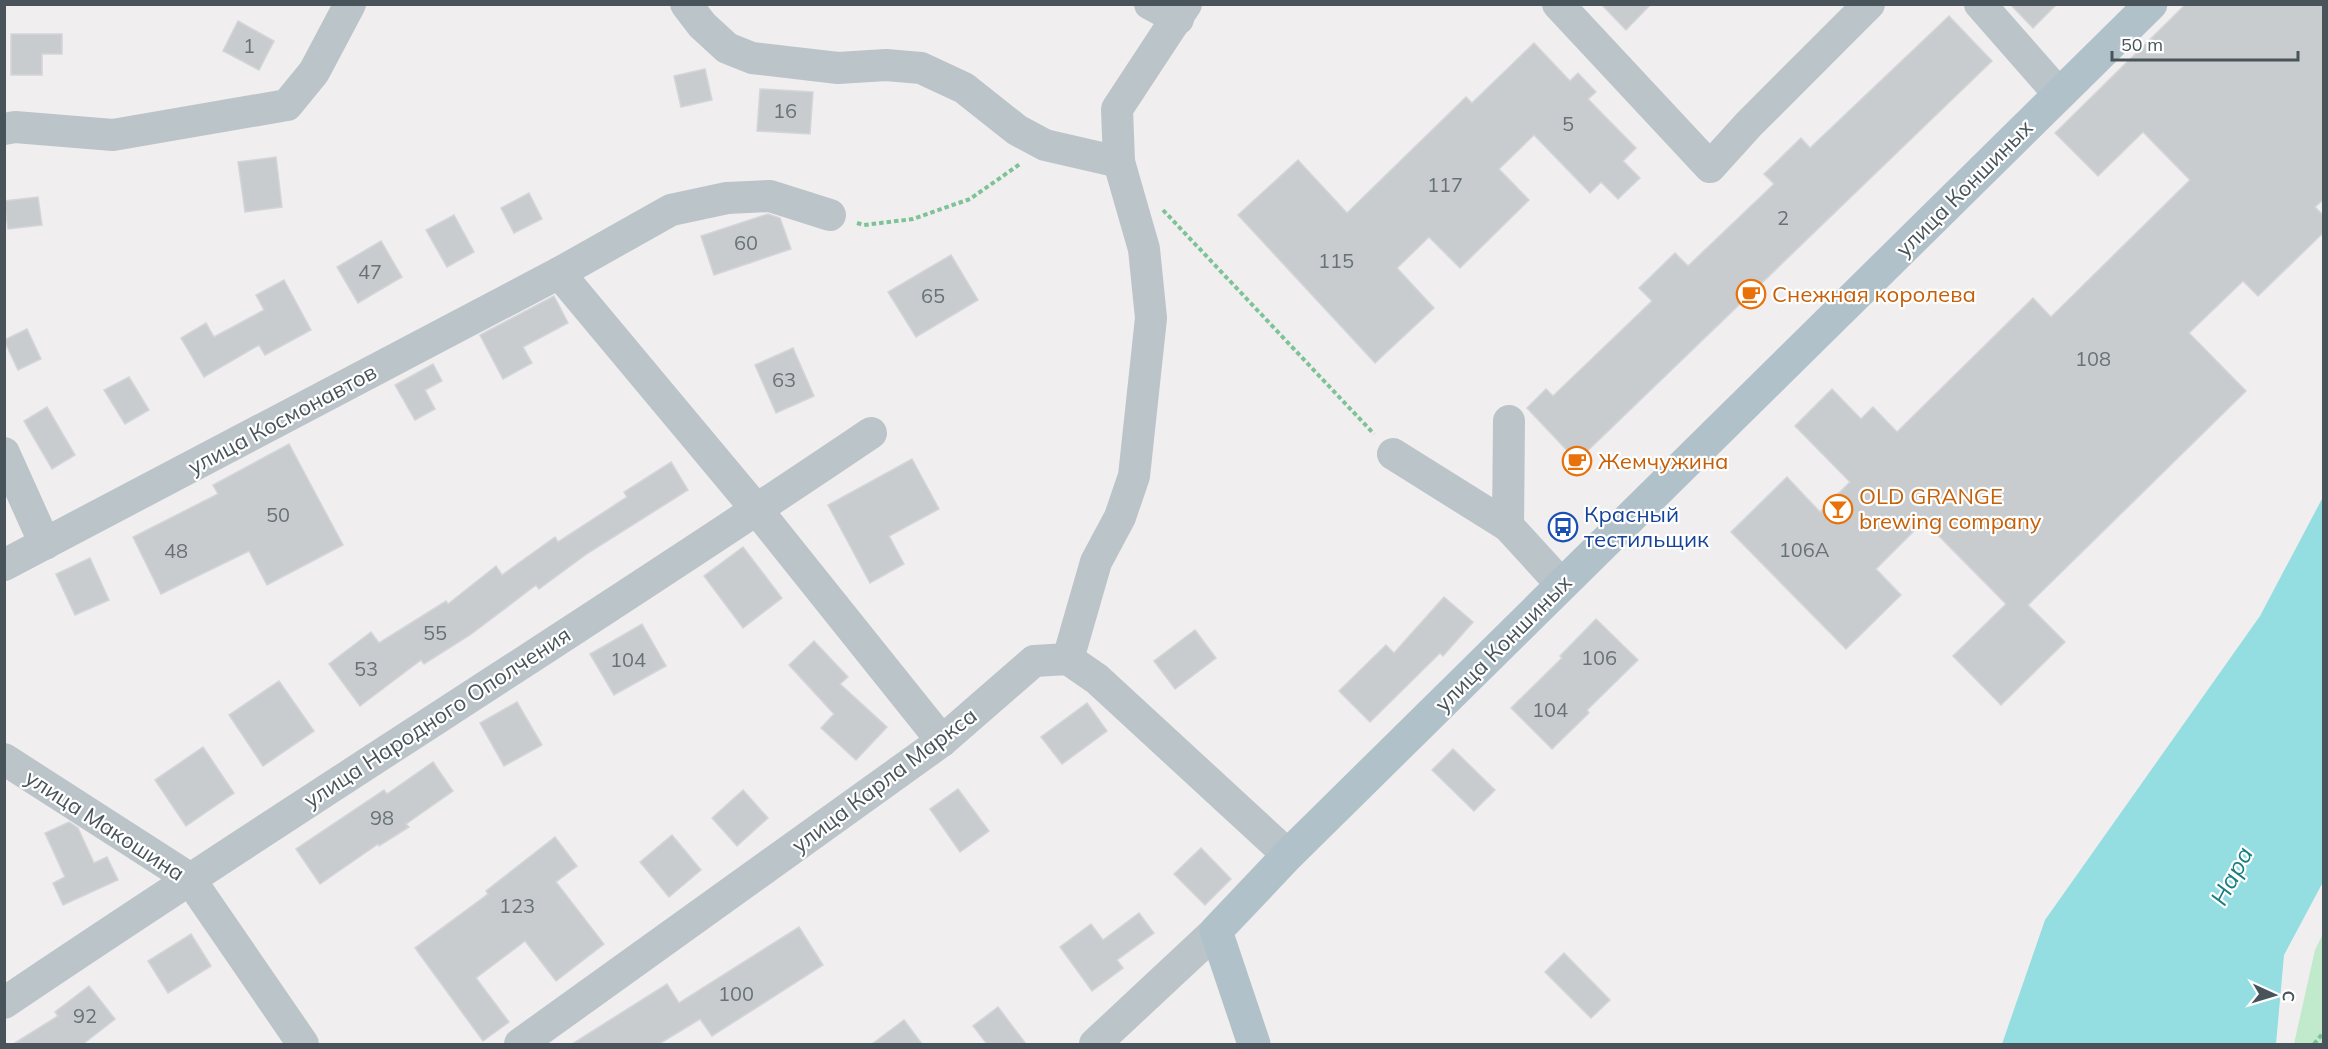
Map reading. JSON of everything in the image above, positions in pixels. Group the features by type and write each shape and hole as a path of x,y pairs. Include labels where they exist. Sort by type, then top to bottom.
{"main road":[{"name":"улица Коншиных","path":"1216,931 1288,855 2151,4"},
{"path":"1216,931 1254,1044"}],"street":[{"path":"4,129 15,127 113,135 287,105 314,72 350,4"},
{"path":"686,4 702,25 727,48 752,58 838,68 886,65 921,68 964,88 1017,130 1045,145 1119,162"},
{"path":"1150,4 1182,12 1117,109 1119,162 1144,249 1151,318 1134,476 1120,517 1096,562 1068,659 1097,679 1288,855"},
{"path":"1558,4 1710,167 1749,124 1869,4"},
{"path":"1980,4 2059,94"},
{"name":"улица Космонавтов","path":"4,565 559,273 671,210 727,198 770,196 830,215"},
{"path":"559,273 757,510 942,741"},
{"path":"1508,525 1509,421"},
{"name":"улица Народного Ополчения","path":"4,1003 189,878 757,510 871,433"},
{"path":"4,453 45,544"},
{"path":"1393,454 1508,525 1562,585"},
{"name":"улица Карла Маркса","path":"520,1044 942,741 1034,661 1068,659"},
{"name":"улица Макошина","path":"4,759 189,878 303,1044"},
{"path":"1095,1044 1216,931"}],"path":[{"path":"830,215 864,225 913,219 970,199 1045,145"},
{"path":"1158,204 1393,454"},
{"path":"2314,1044 2324,1032"}],"green space":[{"path":"2323,934 2323,1044 2294,1044 2315,950"}],"water":[{"name":"Нара","path":"2323,497 2323,882 2284,955 2276,1044 2002,1044 2045,920 2260,616"}],"building":[{"path":"1601,4 1651,4 1626,30"},
{"path":"2010,4 2057,4 2033,28"},
{"path":"2186,4 2324,4 2324,199 2315,207 2324,216 2324,232 2258,296 2243,281 2189,333 2246,391 2028,605 2065,642 2001,705 1953,656 2006,604 1924,521 1876,569 1901,595 1846,649 1731,532 1787,477 1820,512 1850,482 1795,426 1832,389 1861,419 1873,407 1897,432 2033,298 2051,317 2190,180 2143,132 2098,176 2055,133"},
{"path":"1949,16 1992,61 1577,461 1527,408 1546,389 1553,396 1652,301 1639,288 1675,253 1688,266 1774,184 1764,174 1801,138 1810,148"},
{"path":"238,21 274,41 259,70 223,51"},
{"path":"11,34 62,34 62,54 42,54 42,75 11,75"},
{"path":"1534,43 1570,81 1578,73 1596,92 1588,99 1636,148 1623,161 1640,178 1618,199 1601,182 1590,193 1534,135 1499,169 1529,200 1460,268 1429,237 1397,268 1434,308 1375,363 1238,215 1298,160 1347,213 1466,97 1472,103"},
{"path":"705,69 712,100 681,107 674,76"},
{"path":"760,89 813,92 810,134 757,131"},
{"path":"276,157 282,207 245,212 238,162"},
{"path":"529,193 542,219 514,233 501,208"},
{"path":"38,197 42,225 8,229 4,201"},
{"path":"768,214 780,218 791,249 714,275 701,236"},
{"path":"454,215 474,252 447,267 426,230"},
{"path":"381,241 402,277 358,303 337,267"},
{"path":"951,255 978,300 916,337 888,292"},
{"path":"284,280 311,330 265,355 259,345 204,377 181,338 206,323 214,337 264,310 256,295"},
{"path":"554,296 568,323 523,347 532,363 503,379 480,335"},
{"path":"27,329 41,359 18,370 4,340"},
{"path":"793,348 814,396 776,413 755,365"},
{"path":"433,364 442,381 425,390 435,409 415,420 395,385"},
{"path":"129,377 149,410 125,424 104,390"},
{"path":"47,407 75,455 52,469 24,421"},
{"path":"289,444 343,545 267,585 249,551 161,594 133,537 218,494 213,485"},
{"path":"912,459 939,509 889,536 904,564 870,583 828,505"},
{"path":"671,462 688,490 588,553 539,589 536,585 470,635 424,664 421,660 360,706 329,664 371,632 379,643 446,601 448,604 496,566 502,575 555,537 558,542 627,497 624,492"},
{"path":"743,547 782,598 743,628 704,576"},
{"path":"90,558 109,600 75,615 56,574"},
{"path":"1444,597 1473,622 1443,656 1440,653 1370,722 1339,691 1386,645 1394,653"},
{"path":"1596,619 1638,660 1587,710 1589,713 1552,749 1511,708 1562,658 1560,656"},
{"path":"642,624 666,666 614,695 590,654"},
{"path":"1195,630 1216,658 1175,689 1154,661"},
{"path":"814,641 848,677 840,684 887,727 856,760 821,728 834,714 789,665"},
{"path":"279,681 314,731 263,766 229,715"},
{"path":"517,702 542,745 504,766 480,723"},
{"path":"1087,703 1107,731 1062,764 1041,737"},
{"path":"203,747 234,793 186,826 155,780"},
{"path":"1453,749 1495,790 1474,811 1432,770"},
{"path":"433,762 453,791 406,824 409,827 379,846 378,844 320,884 296,849 384,790 387,794"},
{"path":"958,789 989,831 960,852 930,809"},
{"path":"743,790 768,818 737,846 712,818"},
{"path":"69,822 78,828 94,863 107,857 118,880 63,905 53,883 65,877 45,833"},
{"path":"672,835 701,870 669,897 640,862"},
{"path":"555,837 577,866 556,882 604,944 556,981 525,941 476,978 509,1022 483,1041 415,948 488,894 486,891"},
{"path":"1201,848 1231,879 1205,905 1174,874"},
{"path":"1139,913 1154,933 1117,960 1123,968 1092,991 1060,947 1091,924 1103,940"},
{"path":"799,927 823,965 712,1036 700,1019 659,1044 572,1044 667,984 679,1003"},
{"path":"191,934 211,966 168,993 148,961"},
{"path":"1564,953 1610,1000 1591,1018 1545,972"},
{"path":"89,986 115,1019 83,1044 13,1044 58,1016 55,1012"},
{"path":"998,1007 1026,1044 987,1044 973,1026"},
{"path":"904,1020 922,1044 872,1044"}],"place":[{"name":"Снежная королева","path":"1751,294"},
{"name":"Жемчужина","path":"1577,461"},
{"name":"OLD GRANGE brewing company","path":"1838,509"},
{"name":"Красный тестильщик","path":"1563,527"}]}
